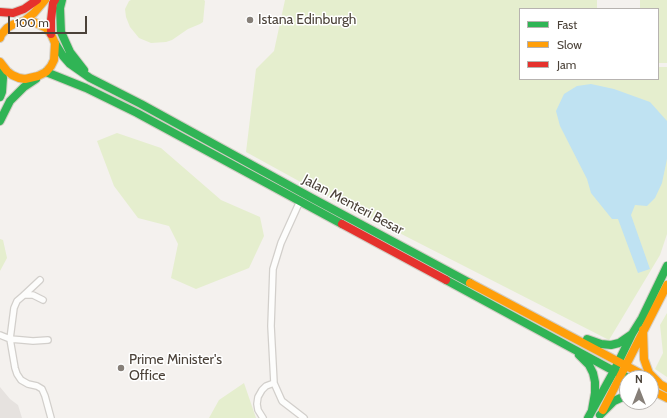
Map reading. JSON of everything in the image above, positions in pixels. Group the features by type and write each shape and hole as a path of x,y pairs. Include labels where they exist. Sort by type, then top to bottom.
{"main road":[{"path":"0,12 13,13 24,9 37,0"},
{"path":"24,21 34,13 45,0"},
{"path":"51,34 51,20 53,3 55,0"},
{"path":"62,0 60,8 61,32 70,52 90,78"},
{"path":"0,38 7,28 24,21 32,21 39,24 46,28 51,34"},
{"path":"0,22 14,24"},
{"name":"Jalan Menteri Besar","path":"51,34 55,44 70,64 90,78 141,104 317,201 634,370"},
{"path":"0,121 10,101 24,87 50,66 54,60 56,52 55,44"},
{"path":"0,63 6,71 19,78 32,78 42,74"},
{"path":"0,63 3,78 0,97"},
{"name":"Jalan Menteri Besar","path":"42,74 86,88 137,113 571,348 619,372"},
{"path":"137,113 141,104"},
{"path":"622,370 622,363 632,334 642,318 667,266"},
{"path":"622,363 644,330 667,285"},
{"path":"557,329 601,344 611,345 619,343 632,334"},
{"path":"644,330 644,359 648,370"},
{"path":"571,348 589,365 593,373 595,393 592,410"},
{"path":"588,418 592,410 619,378"},
{"path":"600,416 619,380"},
{"name":"Jalan Menteri Besar","path":"659,383 667,388"},
{"path":"600,416 614,401 619,399"}],"street":[{"path":"300,202 281,243 273,269 271,326 274,382 282,401 304,418"},
{"path":"40,280 17,301 14,308 10,339 17,374 21,380 42,389 51,418"},
{"path":"24,295 33,295 43,300"},
{"path":"0,335 10,339 33,341 48,340"},
{"path":"263,418 258,410 258,397 266,386 274,382"}],"green space":[{"path":"131,0 204,0 203,22 188,29 172,40 151,43 139,38 130,27 125,9"},
{"path":"285,0 597,0 597,8 519,8 519,80 659,80 659,67 667,67 667,234 660,255 609,340 317,191 246,152 256,69 274,51"},
{"path":"640,0 667,0 667,63 659,63 659,8 640,8"},
{"path":"117,133 161,148 221,200 260,217 264,236 249,268 196,289 171,278 178,244 169,226 138,218 114,186 97,141"},
{"path":"0,239 3,240 7,258 0,271"},
{"path":"667,313 667,377 659,372 659,370 655,369 663,353 660,325"},
{"path":"244,383 256,418 209,418 219,400"}],"shaded area":[{"path":"0,387 10,399 18,405 22,418 0,418"}],"water":[{"path":"591,84 614,89 650,102 667,121 667,159 662,183 655,198 647,206 635,205 631,215 650,269 638,273 618,219 612,219 591,193 587,179 560,126 556,111 564,94 577,86"}],"traffic: fast":[{"path":"62,0 60,8 61,32 70,52 84,70"},
{"path":"55,43 70,64 90,78 141,104 470,283"},
{"path":"0,97 3,78 1,65"},
{"path":"46,72 86,88 137,113 342,224"},
{"path":"0,121 10,101 24,87 36,79"},
{"path":"588,418 642,318 667,266"},
{"path":"446,280 619,373"},
{"path":"587,339 601,344 611,345 619,343 632,334"},
{"path":"579,355 589,365 593,373 595,393 592,410"},
{"path":"600,415 614,401 619,399"}],"traffic: slow":[{"path":"24,21 34,13 45,0"},
{"path":"0,38 7,28 14,24 24,21 32,21 46,28 51,34 55,43 54,60 51,66 46,72 38,76 25,79 19,78 7,71 0,62"},
{"path":"470,283 634,370"},
{"path":"603,410 667,285"},
{"path":"643,330 644,359 648,370"},
{"path":"659,384 667,388"},
{"path":"659,394 667,398"}],"traffic: jam":[{"path":"0,12 13,13 24,9 37,0"},
{"path":"51,34 51,20 53,3 55,0"},
{"path":"342,224 446,280"}],"place":[{"name":"Istana Edinburgh","path":"250,20"},
{"name":"Prime Minister's Office","path":"121,368"}]}
